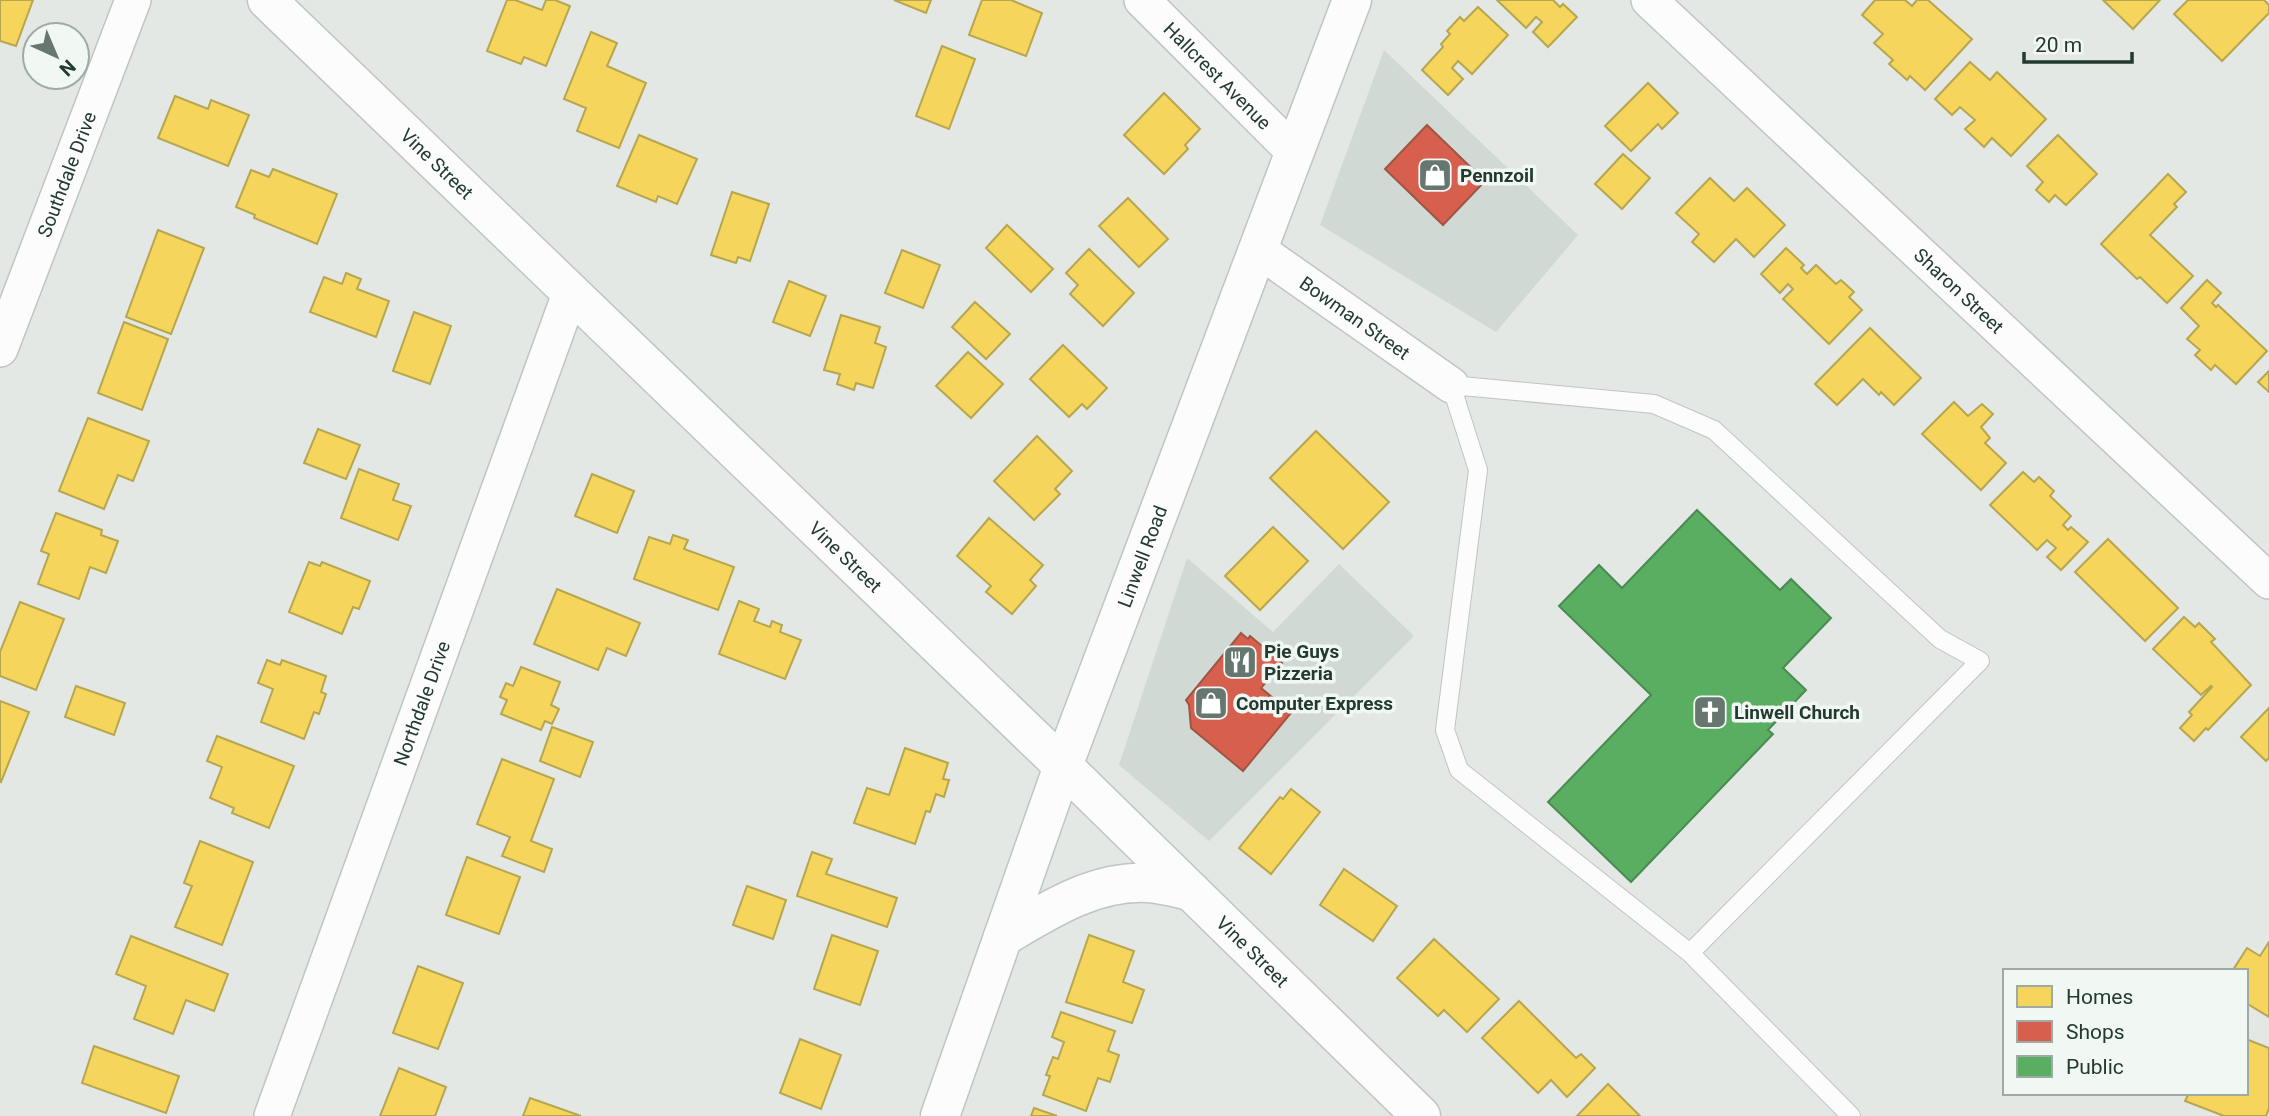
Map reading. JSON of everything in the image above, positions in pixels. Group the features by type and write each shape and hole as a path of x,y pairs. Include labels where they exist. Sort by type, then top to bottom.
{"street":[{"name":"Southdale Drive","path":"0,349 133,0"},
{"name":"Vine Street","path":"267,0 1063,766 1420,1116"},
{"name":"Hallcrest Avenue","path":"1142,0 1294,152"},
{"name":"Linwell Road","path":"940,1116 1063,766 1260,251 1294,152 1352,0"},
{"name":"Sharon Street","path":"1649,0 2269,581"},
{"name":"Bowman Street","path":"1260,251 1451,385"},
{"name":"Northdale Drive","path":"272,1116 571,291"},
{"path":"1003,937 1066,900 1118,885 1148,883 1191,891"}],"lane":[{"path":"1690,953 1913,732 1980,661 1940,639 1714,430 1654,404 1451,385 1478,470 1445,730 1459,770 1690,953 1851,1116"}],"shaded area":[{"path":"1384,50 1578,235 1496,332 1320,225"},
{"path":"1187,558 1273,632 1339,564 1414,636 1209,841 1119,765"}],"building: Homes":[{"path":"0,0 33,0 25,21 21,21 21,32 16,46 0,41"},
{"path":"507,0 515,0 542,10 546,0 555,0 570,6 546,66 524,57 521,64 487,51"},
{"path":"894,0 931,0 926,13"},
{"path":"982,0 1011,0 1042,13 1026,56 969,35"},
{"path":"1497,0 1553,0 1560,7 1563,4 1577,17 1548,47 1533,32 1542,22 1536,17 1526,28"},
{"path":"1875,0 1905,0 1912,6 1917,0 1928,0 1972,39 1925,90 1910,76 1907,80 1889,64 1893,60 1874,43 1883,34 1862,15"},
{"path":"2103,0 2160,0 2133,29"},
{"path":"2188,0 2264,0 2269,5 2269,13 2222,61 2174,14"},
{"path":"1478,7 1508,35 1472,74 1458,61 1452,68 1463,79 1448,95 1422,70 1443,47 1441,44 1450,34 1447,31 1460,17 1464,21"},
{"path":"591,32 617,43 607,66 646,83 619,148 577,131 586,108 564,99"},
{"path":"942,46 975,59 949,129 916,116"},
{"path":"1970,62 1990,80 1997,72 2046,119 2011,156 1992,138 1984,147 1965,129 1975,120 1960,107 1952,115 1935,99"},
{"path":"1648,83 1678,113 1662,129 1658,124 1631,151 1605,126"},
{"path":"1164,93 1200,129 1185,145 1188,149 1164,174 1124,135"},
{"path":"175,96 208,109 211,100 249,115 228,166 158,138"},
{"path":"639,135 697,159 677,204 658,196 656,202 617,186"},
{"path":"2058,135 2097,174 2066,205 2055,195 2049,202 2036,190 2043,182 2027,166"},
{"path":"1623,154 1650,178 1622,209 1595,184"},
{"path":"273,169 337,194 317,244 254,218 255,215 236,207 251,170 269,177"},
{"path":"2168,174 2186,192 2174,204 2177,207 2150,235 2193,276 2167,303 2140,277 2137,279 2101,244"},
{"path":"1710,178 1734,201 1747,188 1785,225 1754,257 1736,239 1714,262 1692,242 1699,234 1676,213"},
{"path":"732,192 769,204 750,261 738,257 736,263 711,255"},
{"path":"1128,198 1168,239 1139,267 1099,226"},
{"path":"1007,225 1053,269 1031,292 986,248"},
{"path":"158,230 204,248 171,334 126,317"},
{"path":"1786,248 1804,265 1801,268 1807,274 1816,265 1836,284 1841,280 1854,292 1849,297 1862,310 1829,344 1783,299 1793,289 1788,284 1780,293 1761,274"},
{"path":"1089,249 1134,293 1103,326 1070,294 1078,285 1066,273"},
{"path":"902,250 940,265 923,308 885,293"},
{"path":"346,273 361,279 357,289 389,301 376,337 310,312 324,277 342,284"},
{"path":"2207,280 2221,293 2212,303 2216,307 2218,305 2267,351 2236,384 2215,365 2211,370 2195,355 2200,350 2187,339 2199,326 2181,308"},
{"path":"789,281 826,296 810,336 773,322"},
{"path":"975,302 1010,334 986,359 952,327"},
{"path":"414,312 451,326 430,384 393,371"},
{"path":"841,315 880,327 875,343 886,347 873,388 856,383 854,390 837,384 840,374 824,370"},
{"path":"124,322 168,339 142,410 98,393"},
{"path":"1870,328 1921,378 1894,405 1863,379 1837,405 1815,384"},
{"path":"1063,345 1107,388 1087,409 1082,404 1069,417 1030,379"},
{"path":"968,352 1003,384 971,418 936,386"},
{"path":"2269,371 2269,392 2258,382"},
{"path":"1954,402 1968,416 1982,404 1993,414 1981,427 1990,438 1985,443 2006,463 1981,490 1922,434"},
{"path":"88,418 149,441 133,481 118,475 104,509 59,491"},
{"path":"318,429 360,445 346,479 304,463"},
{"path":"1316,431 1389,502 1343,549 1270,478"},
{"path":"1037,436 1072,471 1055,489 1060,494 1034,520 994,481"},
{"path":"359,469 399,484 393,500 411,506 398,540 341,518"},
{"path":"2023,472 2034,482 2039,477 2054,491 2050,496 2071,516 2063,525 2068,530 2071,527 2088,542 2061,570 2047,557 2056,548 2047,540 2037,550 1990,505"},
{"path":"592,474 634,491 617,533 575,516"},
{"path":"56,513 102,530 101,535 118,541 106,573 90,567 79,599 38,584 49,554 41,551"},
{"path":"989,518 1043,565 1030,580 1036,586 1012,614 986,592 991,586 957,556"},
{"path":"1273,527 1308,561 1260,610 1225,576"},
{"path":"673,535 688,540 684,549 734,567 718,610 634,579 649,537 670,544"},
{"path":"2108,539 2178,608 2145,641 2075,572"},
{"path":"309,562 320,566 322,562 370,581 359,609 353,607 342,634 289,612"},
{"path":"557,589 640,623 626,656 607,648 598,670 534,644"},
{"path":"739,601 759,609 754,621 770,627 772,621 782,625 780,632 801,640 785,679 719,654"},
{"path":"20,602 64,619 36,690 0,676 0,652"},
{"path":"2184,617 2195,627 2199,623 2215,639 2211,642 2251,685 2194,741 2180,728 2192,715 2189,712 2212,687 2201,695 2153,649"},
{"path":"267,660 280,665 282,660 326,676 321,692 326,694 319,714 314,712 304,739 261,722 273,689 258,683"},
{"path":"521,667 560,682 551,705 559,709 552,724 545,721 541,730 501,714 507,700 500,697 506,683 513,686"},
{"path":"76,686 125,703 114,735 65,717"},
{"path":"0,701 29,712 1,782 0,781"},
{"path":"2269,708 2269,758 2266,761 2241,737"},
{"path":"552,727 593,742 580,777 540,761"},
{"path":"217,736 294,766 269,828 232,813 234,808 210,798 222,767 207,761"},
{"path":"905,748 948,763 943,779 949,780 944,797 936,794 930,812 926,811 915,844 854,823 867,788 889,795"},
{"path":"502,759 554,779 531,841 552,849 544,872 502,856 510,837 477,824"},
{"path":"1291,789 1320,812 1271,874 1239,848 1280,797 1283,799"},
{"path":"200,841 253,862 222,945 175,927 192,886 184,883"},
{"path":"812,852 832,859 826,874 897,898 887,927 797,896"},
{"path":"467,857 520,877 499,934 446,915"},
{"path":"1344,869 1397,906 1373,941 1320,905"},
{"path":"747,886 786,900 773,939 733,925"},
{"path":"832,935 878,951 860,1005 814,989"},
{"path":"1089,935 1134,951 1123,982 1144,990 1132,1023 1066,1002"},
{"path":"131,936 228,974 214,1011 186,1000 173,1034 134,1019 146,986 116,974"},
{"path":"1434,939 1499,999 1467,1032 1444,1010 1438,1016 1397,978"},
{"path":"2269,942 2269,1017 2248,1004 2248,969 2234,969 2247,948 2260,956"},
{"path":"418,966 463,983 438,1049 393,1033"},
{"path":"1519,1001 1576,1058 1581,1054 1595,1068 1567,1097 1551,1080 1538,1093 1482,1038"},
{"path":"1061,1012 1115,1031 1108,1051 1119,1055 1110,1082 1098,1078 1086,1111 1043,1095 1050,1076 1046,1075 1053,1057 1058,1059 1064,1042 1052,1037"},
{"path":"800,1039 841,1055 821,1109 780,1093"},
{"path":"2248,1040 2269,1048 2269,1109 2266,1116 2224,1116 2185,1101 2188,1095 2248,1095"},
{"path":"94,1046 179,1076 166,1113 82,1083"},
{"path":"399,1068 446,1087 435,1116 380,1116"},
{"path":"1608,1084 1640,1116 1577,1116"},
{"path":"530,1098 581,1116 523,1116"},
{"path":"1034,1108 1057,1116 1031,1116"}],"building: Shops":[{"name":"Pennzoil","path":"1427,125 1485,181 1443,225 1385,169"},
{"path":"1241,633 1248,639 1250,636 1282,663 1261,688 1291,713 1243,771 1191,728 1186,700"}],"building: Public":[{"name":"Linwell Church","path":"1697,510 1780,590 1791,579 1831,618 1783,668 1806,690 1768,730 1773,734 1631,882 1548,802 1651,695 1559,606 1599,565 1622,588"}],"place":[{"name":"Pennzoil","path":"1435,175"},
{"name":"Pie Guys Pizzeria","path":"1240,662"},
{"name":"Computer Express","path":"1211,703"},
{"name":"Linwell Church","path":"1710,712"}]}
